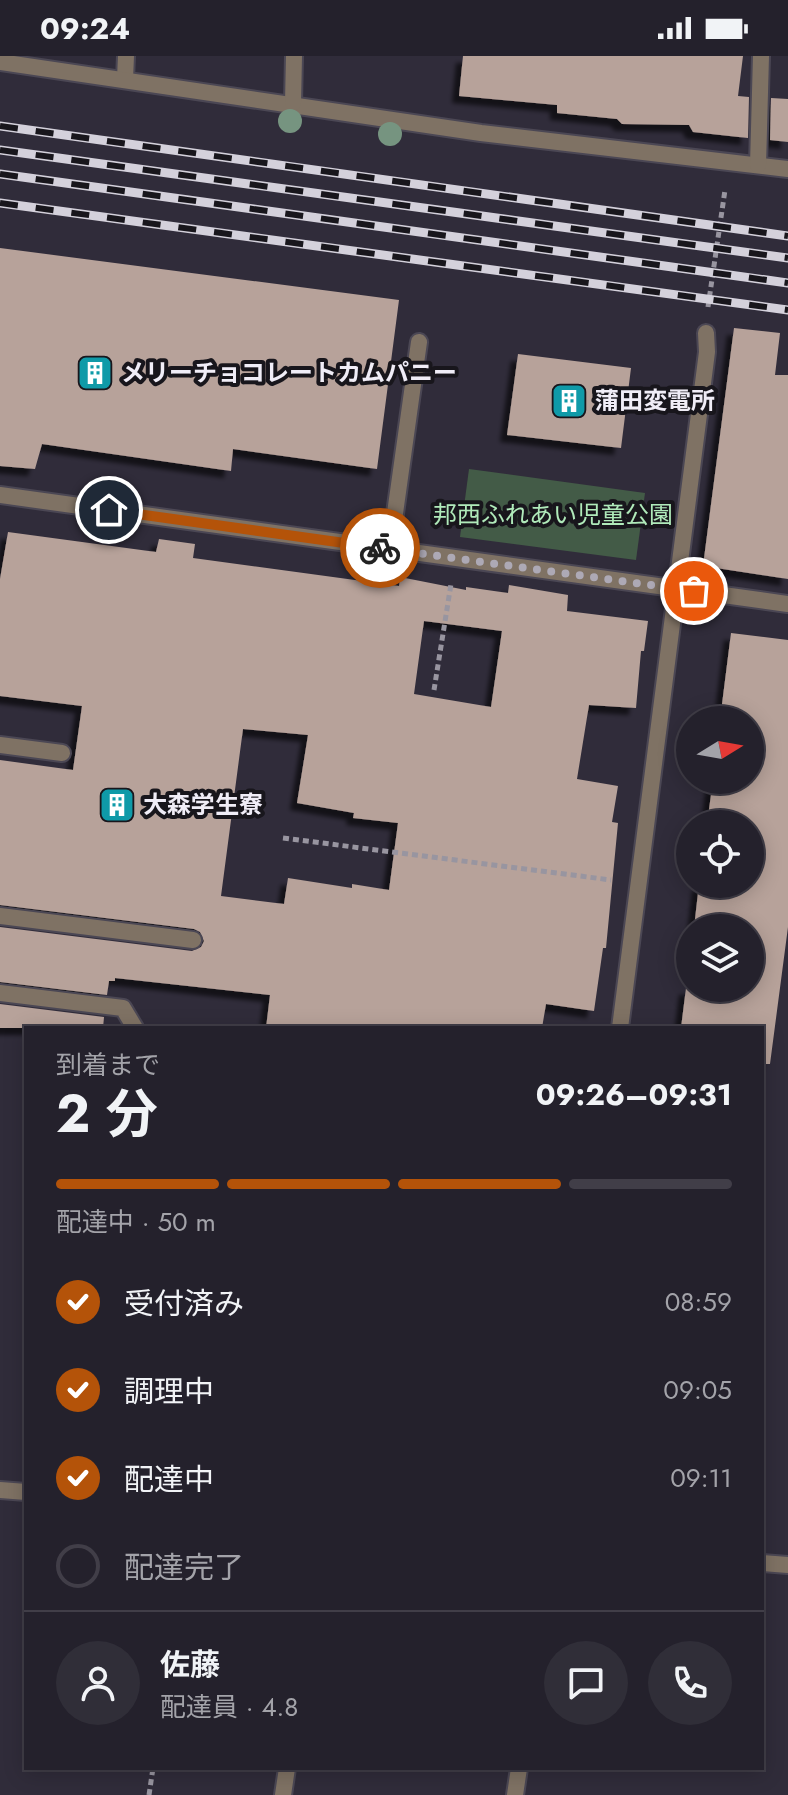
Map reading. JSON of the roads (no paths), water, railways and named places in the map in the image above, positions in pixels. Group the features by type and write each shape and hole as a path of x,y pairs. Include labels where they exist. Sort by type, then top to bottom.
{"street":[{"path":"125,79 126,56"},
{"path":"293,103 294,56"},
{"path":"758,165 761,56"},
{"path":"0,62 481,133 788,169"},
{"path":"620,1026 707,352 706,333"},
{"path":"390,549 419,342"},
{"path":"0,495 788,604"},
{"path":"0,745 62,753"},
{"path":"0,916 193,940"},
{"path":"0,993 123,1008 134,1026"},
{"path":"0,1490 24,1492"},
{"path":"764,1563 788,1565"},
{"path":"283,1795 287,1770"},
{"path":"515,1795 519,1770"}],"railway":[{"path":"0,126 788,236"},
{"path":"0,150 788,258"},
{"path":"0,174 788,283"},
{"path":"0,203 788,310"}],"place":[{"name":"メリーチョコレートカムパニー","path":"95,373"},
{"name":"蒲田変電所","path":"569,401"},
{"name":"大森学生寮","path":"117,805"}],"park label":[{"name":"邦西ふれあい児童公園","path":"553,515"}]}
